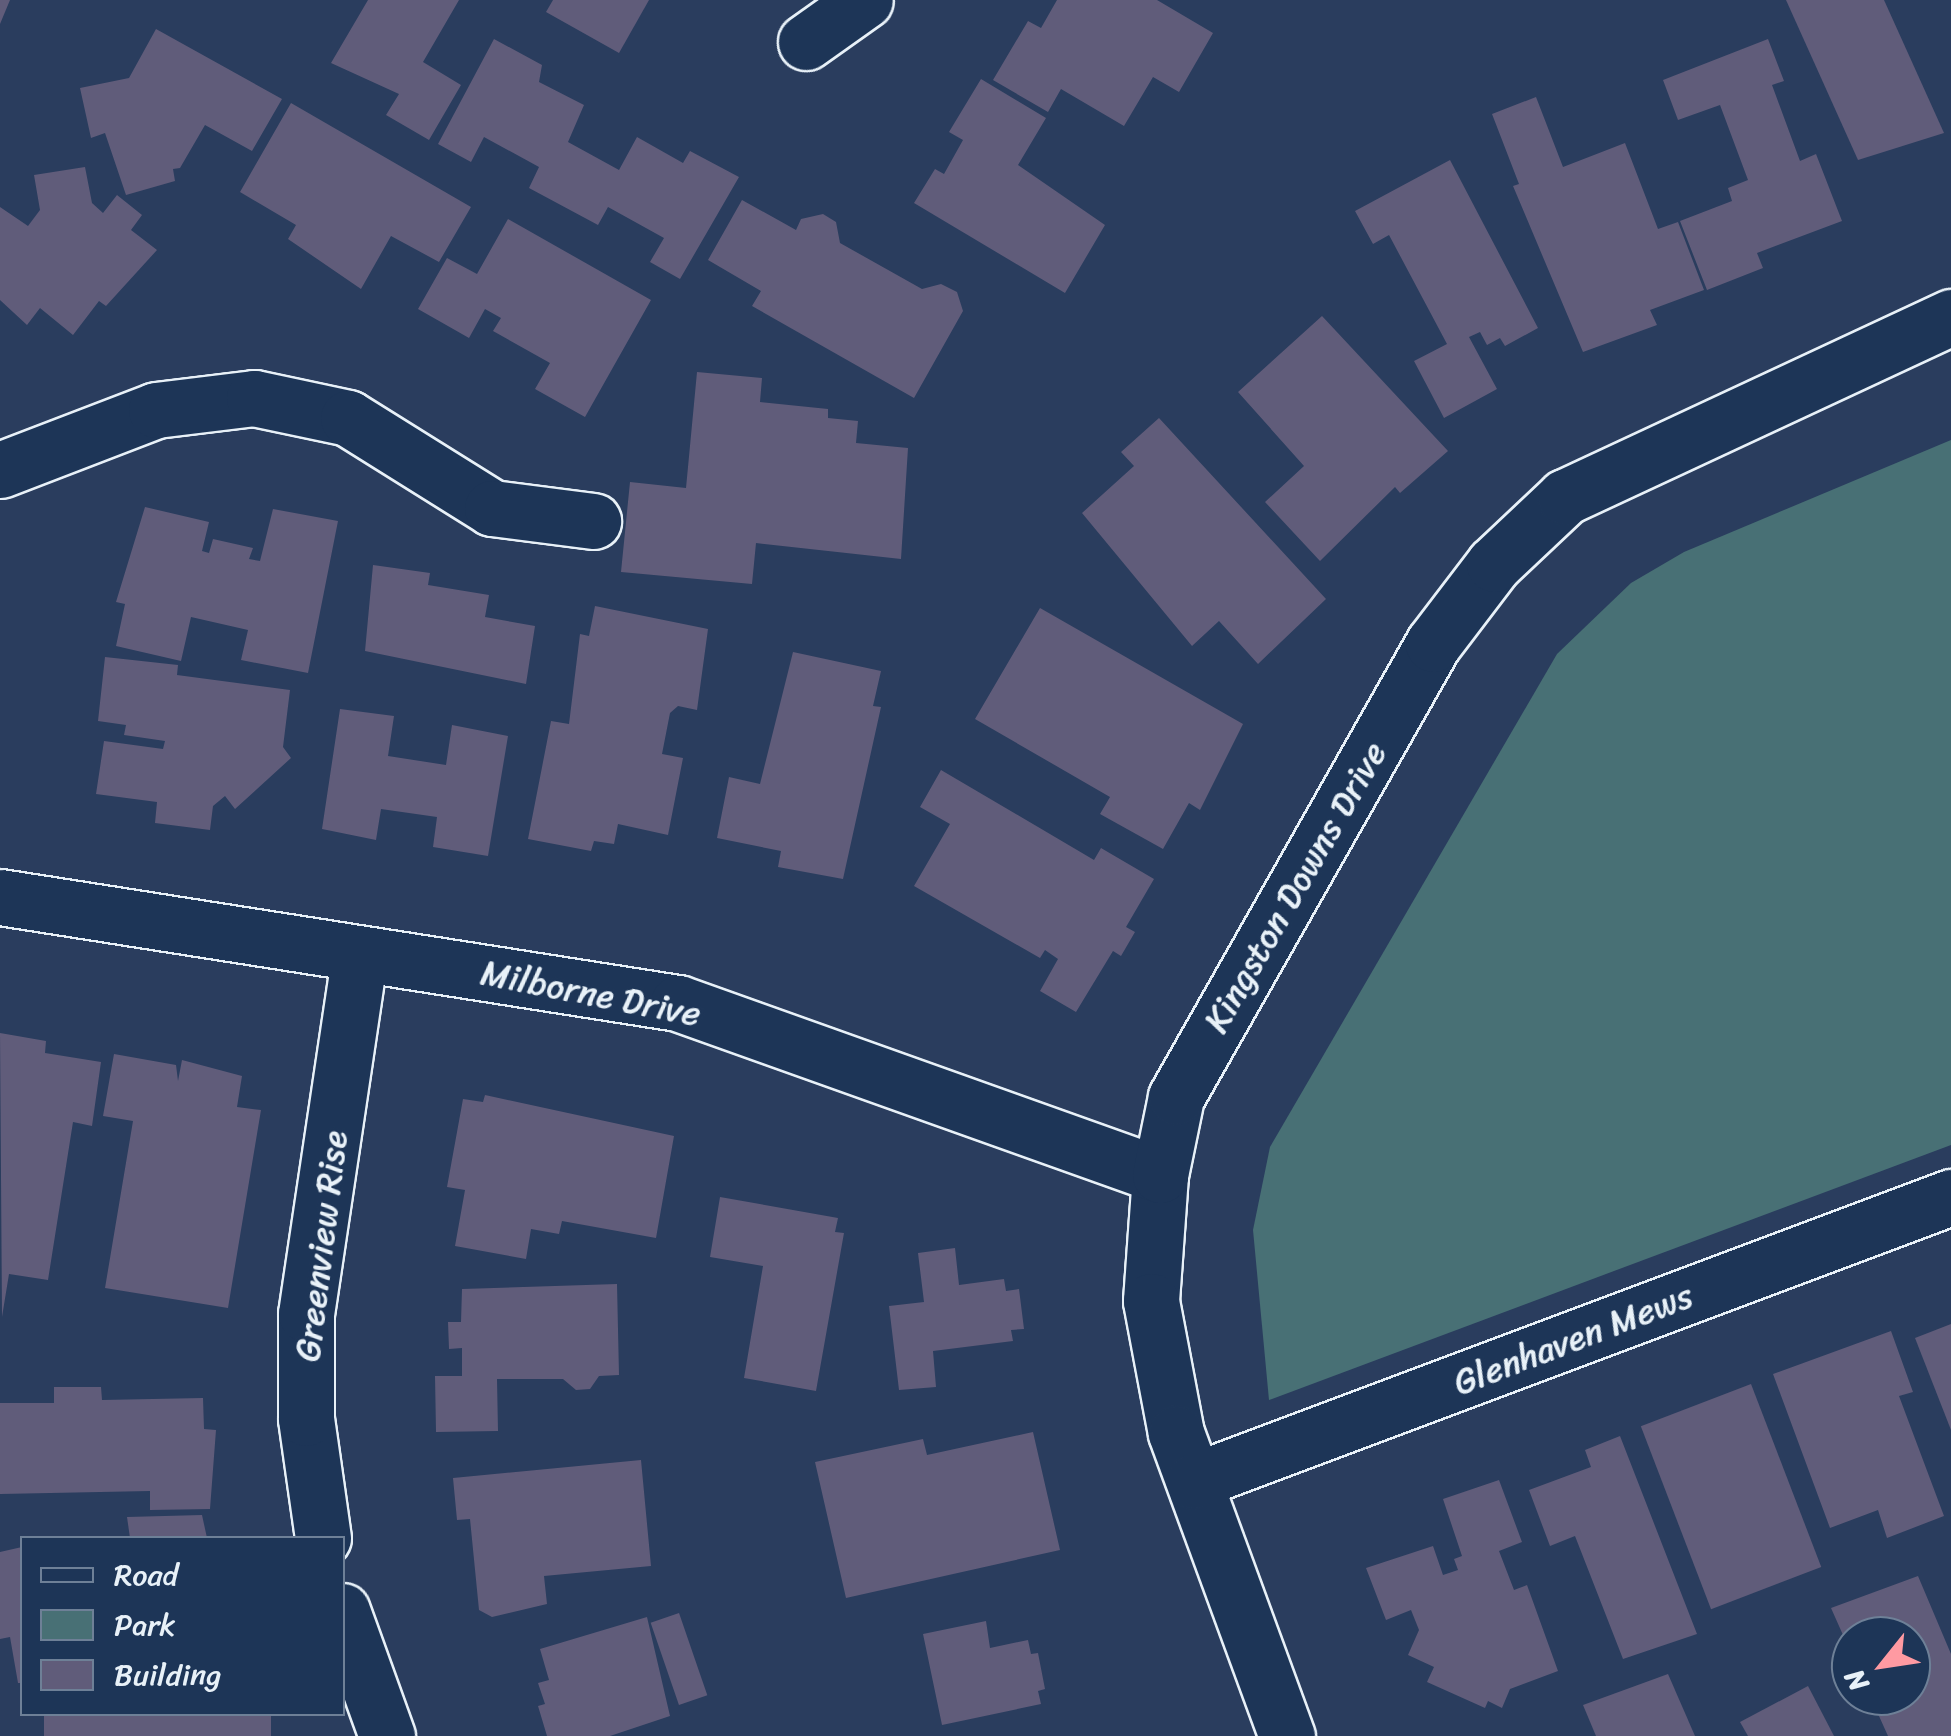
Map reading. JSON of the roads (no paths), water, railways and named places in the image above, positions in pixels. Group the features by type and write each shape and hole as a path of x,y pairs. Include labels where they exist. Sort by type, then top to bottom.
{"street":[{"path":"806,42 865,0"},
{"name":"Kingston Downs Drive","path":"1287,1736 1176,1433 1151,1302 1160,1175 1176,1097 1433,644 1494,564 1565,497 1951,317"},
{"path":"0,470 156,410 254,398 348,418 492,508 594,522"},
{"name":"Milborne Drive","path":"0,898 678,1003 1160,1175"},
{"name":"Greenview Rise","path":"323,1536 306,1418 306,1314 360,954"},
{"name":"Glenhaven Mews","path":"1194,1481 1951,1196"},
{"path":"345,1620 388,1736"}]}
